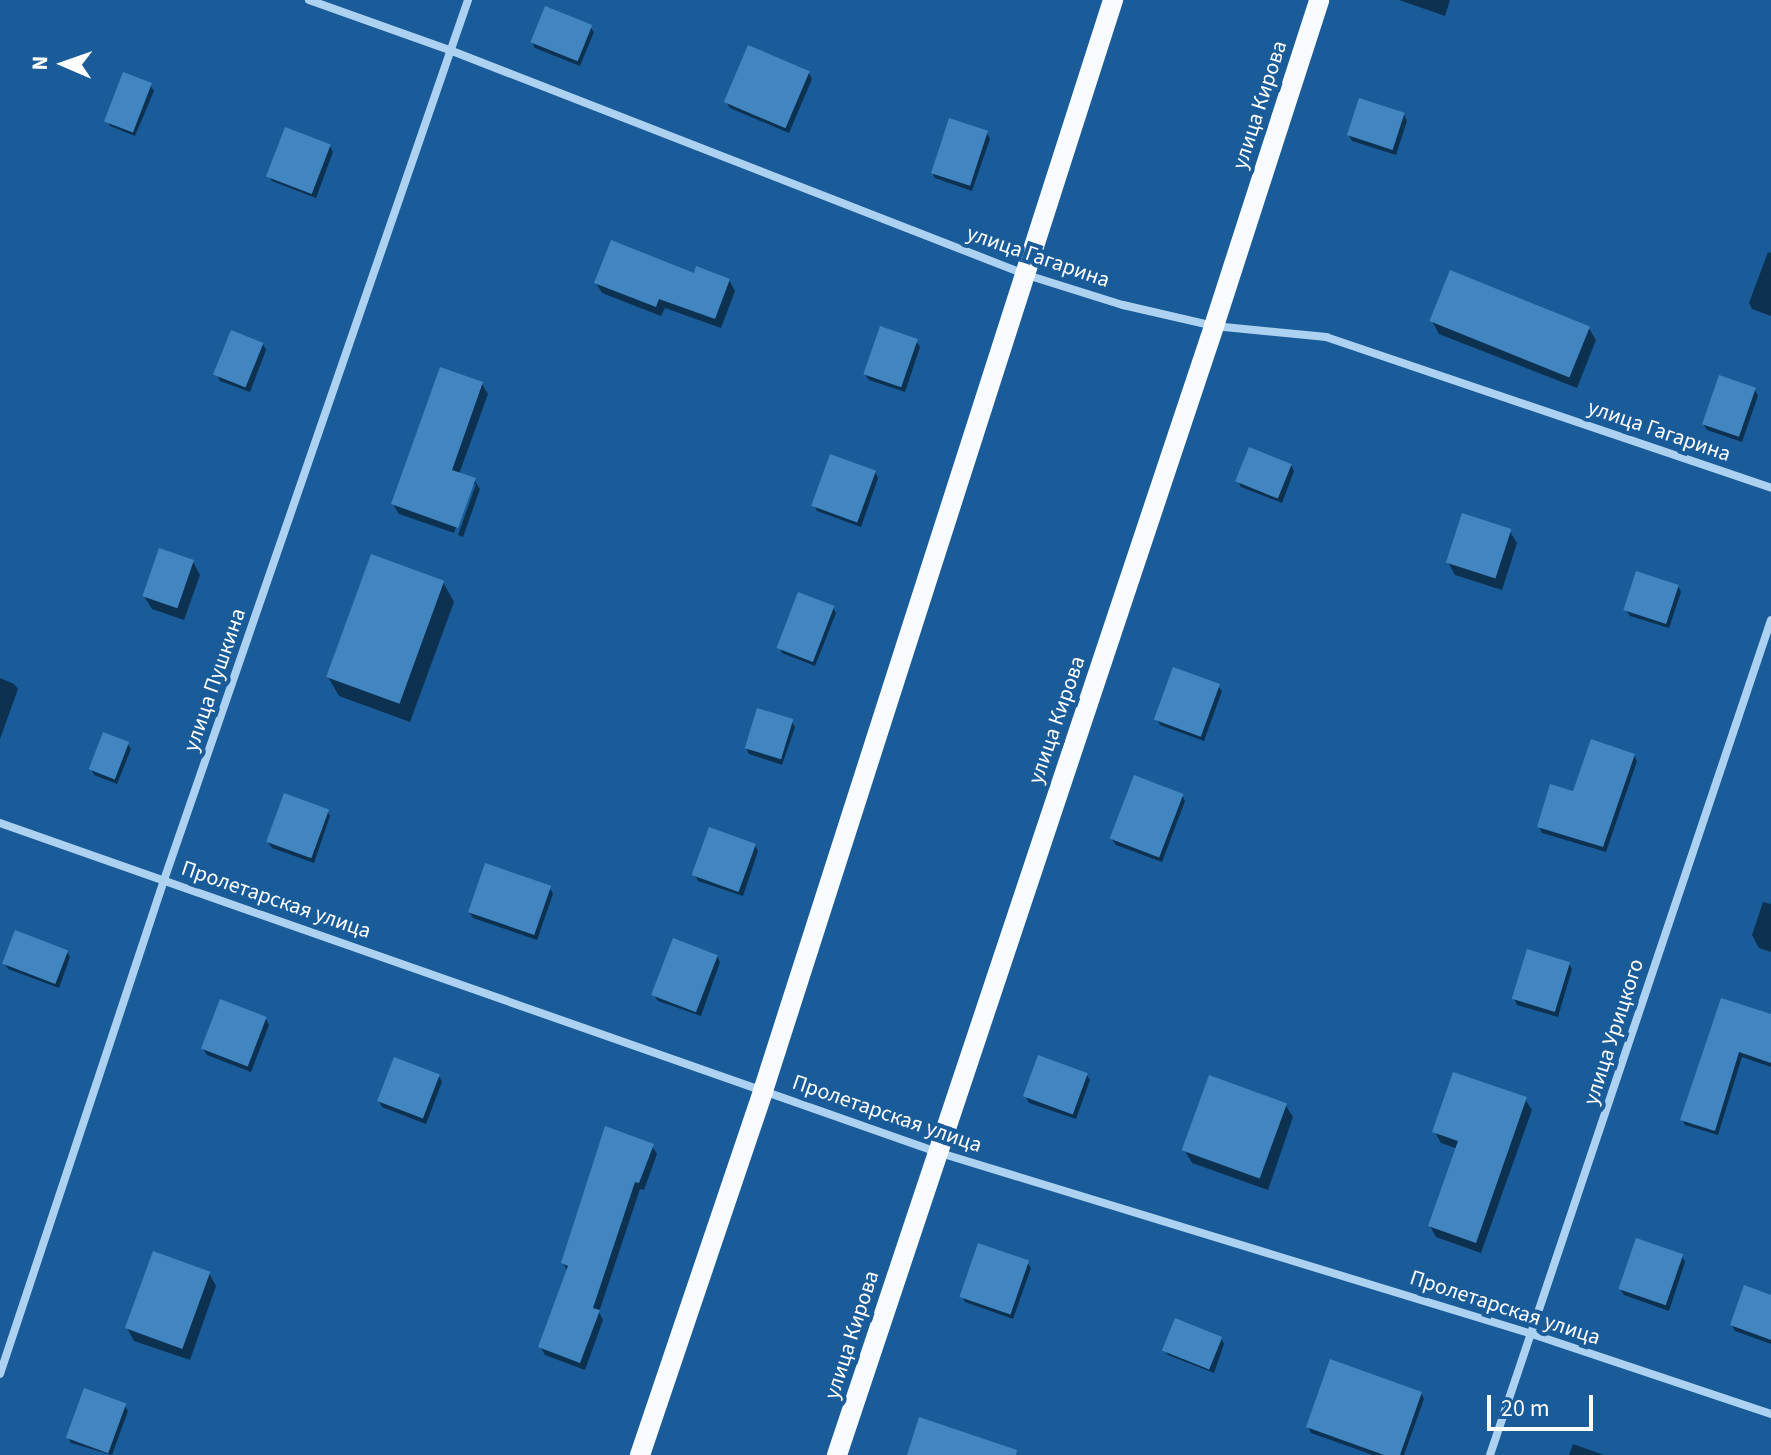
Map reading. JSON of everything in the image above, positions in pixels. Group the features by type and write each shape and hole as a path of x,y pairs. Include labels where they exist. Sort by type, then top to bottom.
{"main road":[{"path":"640,1455 763,1091 1113,0"},
{"name":"улица Кирова","path":"837,1455 1214,326 1319,0"}],"street":[{"name":"улица Гагарина","path":"309,0 452,51 1027,275 1123,305 1214,326 1326,337 1771,488"},
{"name":"улица Пушкина","path":"0,1374 164,880 468,0"},
{"name":"улица Урицкого","path":"1490,1455 1771,620"},
{"name":"Пролетарская улица","path":"0,823 937,1152 1532,1334 1771,1414"}],"building":[{"path":"545,6 592,25 578,61 530,42"},
{"path":"748,45 810,71 785,128 724,102"},
{"path":"123,72 152,83 133,133 104,121"},
{"path":"1359,98 1405,113 1393,150 1347,135"},
{"path":"949,118 988,131 970,186 931,173"},
{"path":"285,127 331,145 312,194 266,176"},
{"path":"611,240 694,273 696,266 730,279 715,319 659,299 656,307 594,283"},
{"path":"1450,270 1590,327 1569,378 1429,321"},
{"path":"880,326 918,339 901,387 863,374"},
{"path":"231,330 263,343 245,388 213,375"},
{"path":"440,367 483,382 452,470 476,478 458,528 391,504"},
{"path":"1719,375 1756,388 1739,437 1702,424"},
{"path":"1249,447 1292,464 1278,499 1235,481"},
{"path":"830,454 876,471 857,522 811,506"},
{"path":"1462,513 1511,529 1495,579 1446,562"},
{"path":"159,548 194,560 177,608 142,596"},
{"path":"371,554 444,581 399,704 326,677"},
{"path":"1636,571 1679,585 1666,624 1623,610"},
{"path":"798,592 834,606 813,662 776,648"},
{"path":"1173,667 1220,684 1201,737 1154,720"},
{"path":"757,708 793,719 781,759 745,748"},
{"path":"103,732 129,742 115,779 89,769"},
{"path":"1591,739 1635,754 1603,847 1537,827 1550,784 1573,791"},
{"path":"1134,775 1183,794 1159,857 1110,838"},
{"path":"284,793 329,809 311,858 266,842"},
{"path":"709,827 756,844 739,892 692,875"},
{"path":"485,863 551,886 534,935 468,912"},
{"path":"15,930 68,950 55,984 2,964"},
{"path":"673,938 718,955 696,1012 651,995"},
{"path":"1527,949 1570,962 1555,1012 1512,999"},
{"path":"1721,998 1771,1014 1771,1063 1739,1052 1715,1131 1680,1120"},
{"path":"220,999 267,1017 248,1066 201,1048"},
{"path":"1038,1055 1088,1073 1073,1114 1023,1096"},
{"path":"394,1057 440,1075 423,1118 377,1101"},
{"path":"1453,1072 1527,1097 1476,1243 1428,1226 1458,1141 1432,1132"},
{"path":"1209,1075 1287,1103 1260,1179 1182,1150"},
{"path":"605,1126 654,1144 639,1183 635,1182 593,1308 600,1310 580,1363 538,1347 568,1266 561,1263"},
{"path":"1636,1238 1683,1254 1666,1305 1618,1289"},
{"path":"978,1243 1029,1261 1011,1314 959,1297"},
{"path":"153,1251 210,1272 182,1349 125,1328"},
{"path":"1744,1285 1771,1295 1771,1340 1730,1325"},
{"path":"1175,1318 1222,1337 1209,1370 1162,1350"},
{"path":"1330,1359 1422,1392 1400,1455 1384,1455 1306,1427"},
{"path":"84,1388 126,1403 108,1453 66,1438"},
{"path":"919,1417 1017,1450 1016,1455 907,1455"}]}
